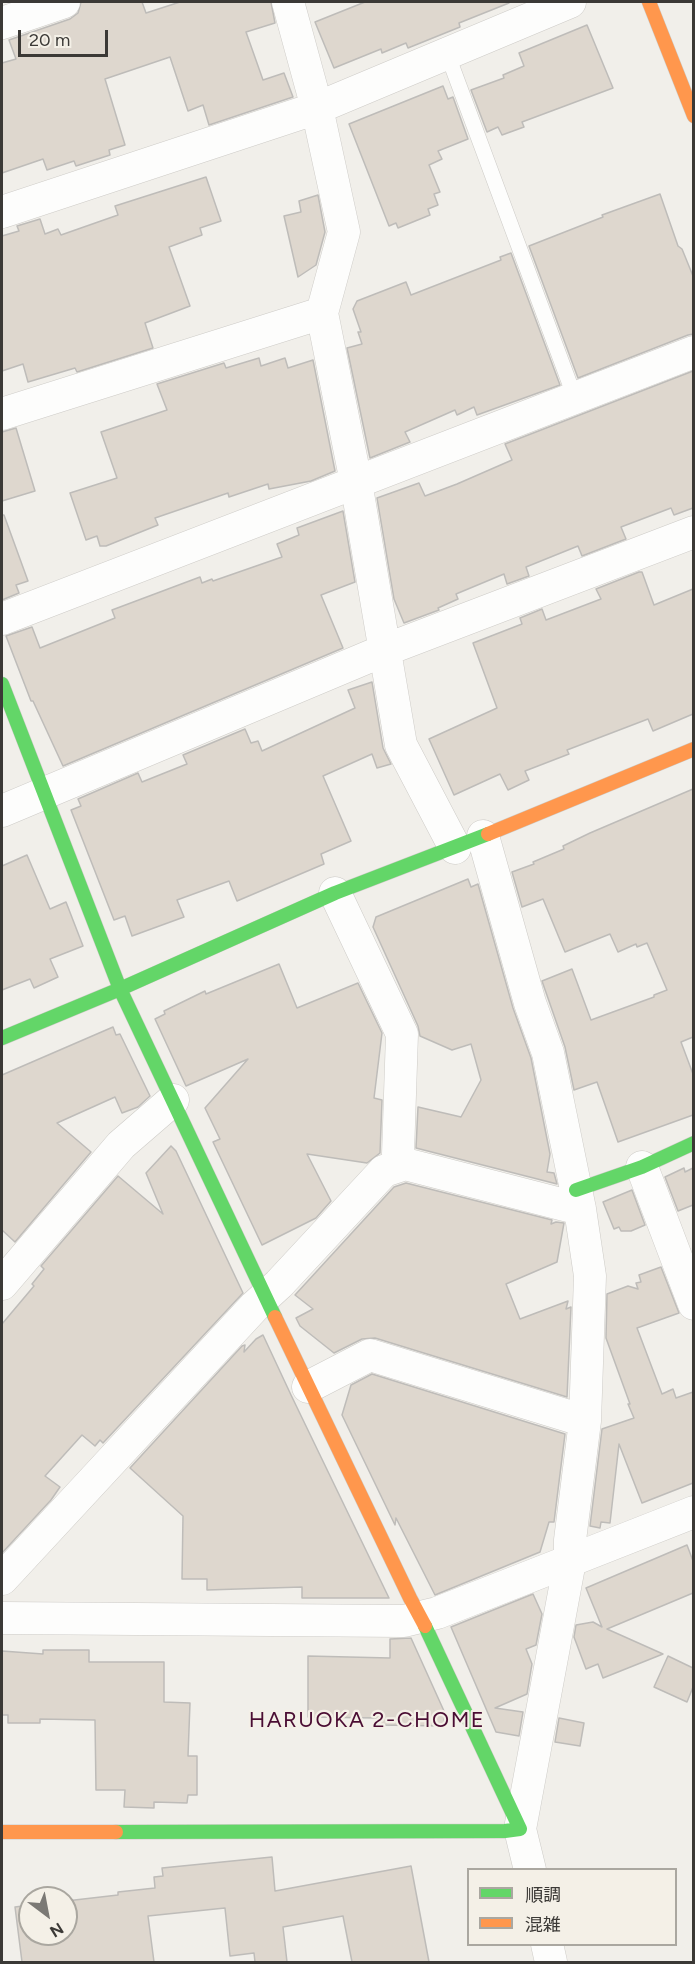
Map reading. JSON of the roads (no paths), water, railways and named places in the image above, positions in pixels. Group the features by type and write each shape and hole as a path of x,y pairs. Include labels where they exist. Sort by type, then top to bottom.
{"street":[{"path":"2,23 64,2"},
{"path":"288,2 317,108 344,232 322,313 356,482 401,745 469,842 548,1053 578,1200 590,1276 585,1421 570,1540 570,1561 520,1829"},
{"path":"2,212 317,108 570,2"},
{"path":"649,2 693,116"},
{"path":"2,414 322,313"},
{"path":"2,619 693,352"},
{"path":"2,811 385,650 693,532"},
{"path":"2,684 120,989 308,1387 410,1598 421,1616 520,1829 530,1868"},
{"path":"2,1038 120,989 335,893 469,842 693,749"},
{"path":"335,893 402,1034 398,1154 405,1164"},
{"path":"2,1284 121,1145 173,1100"},
{"path":"2,1579 384,1171 405,1164 578,1200 693,1143"},
{"path":"642,1167 693,1304"},
{"path":"308,1387 370,1355 585,1421"},
{"path":"2,1618 404,1621 437,1613 693,1512"},
{"path":"2,1832 505,1831 520,1829"},
{"path":"547,1946 551,1962"}],"lane":[{"path":"447,53 575,398"}],"district":[{"name":"HARUOKA 2-CHOME","path":"367,1721"}]}
